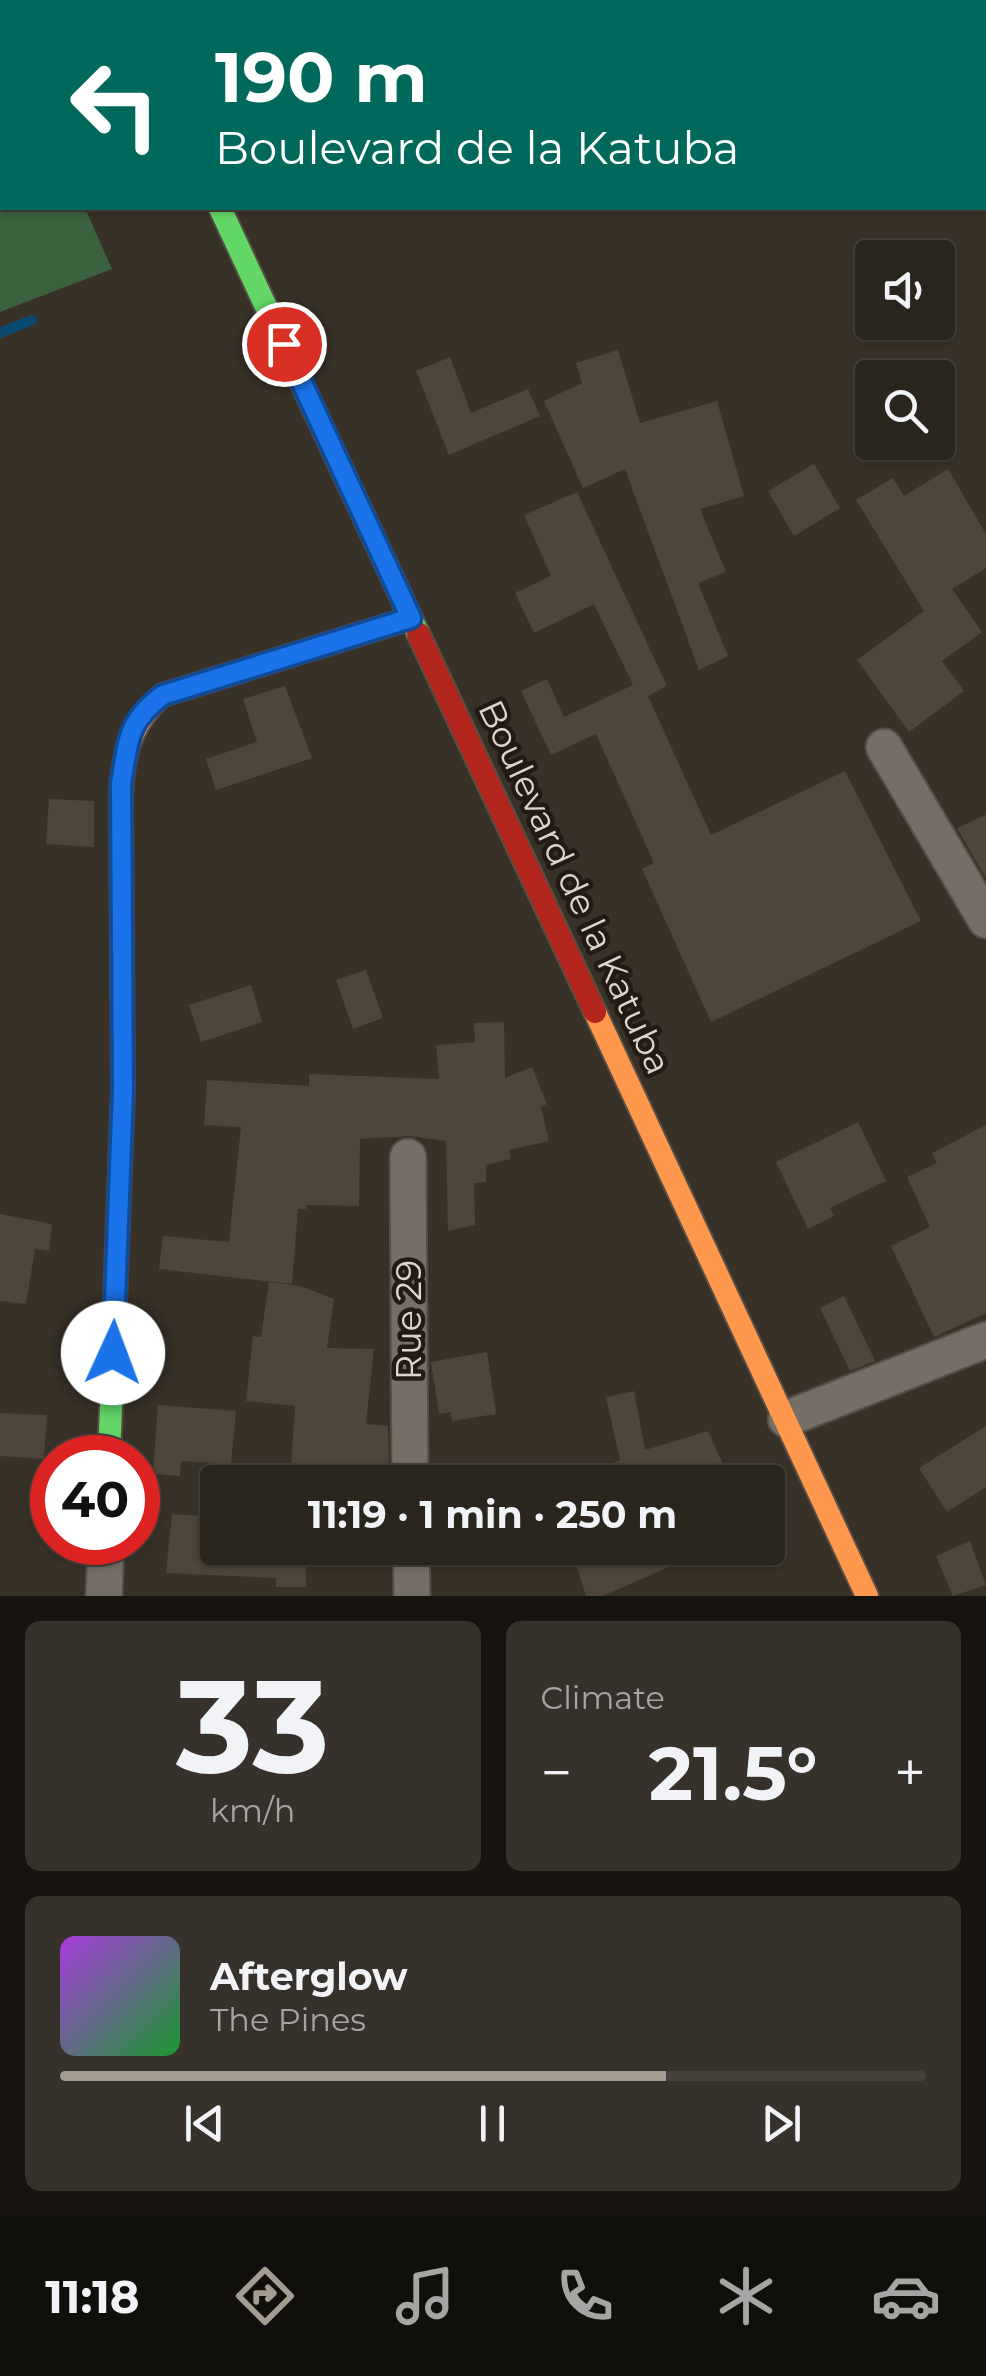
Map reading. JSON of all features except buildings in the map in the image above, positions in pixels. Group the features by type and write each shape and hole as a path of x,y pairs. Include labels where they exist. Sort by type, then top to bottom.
{"street":[{"name":"Boulevard de la Katuba","path":"221,210 866,1596"},
{"path":"110,1435 123,1090 121,784 129,736 141,711 163,695 411,618"},
{"path":"884,747 986,920"},
{"name":"Rue 29","path":"408,1157 410,1465"},
{"path":"786,1419 986,1340"},
{"path":"104,1596 105,1565"},
{"path":"411,1565 412,1596"}],"green space":[{"path":"0,210 86,210 112,269 0,312"}],"waterway":[{"path":"0,333 32,320"}],"traffic: fast":[{"path":"221,210 418,633"},
{"path":"110,1435 123,1090 121,804"}],"traffic: slow":[{"path":"121,804 129,744 142,718 163,695 411,618"},
{"path":"595,1012 867,1596"}],"traffic: jam":[{"path":"418,633 595,1012"}],"route":[{"path":"113,1353 123,1090 121,784 129,736 141,711 163,695 411,618 284,344"}]}
